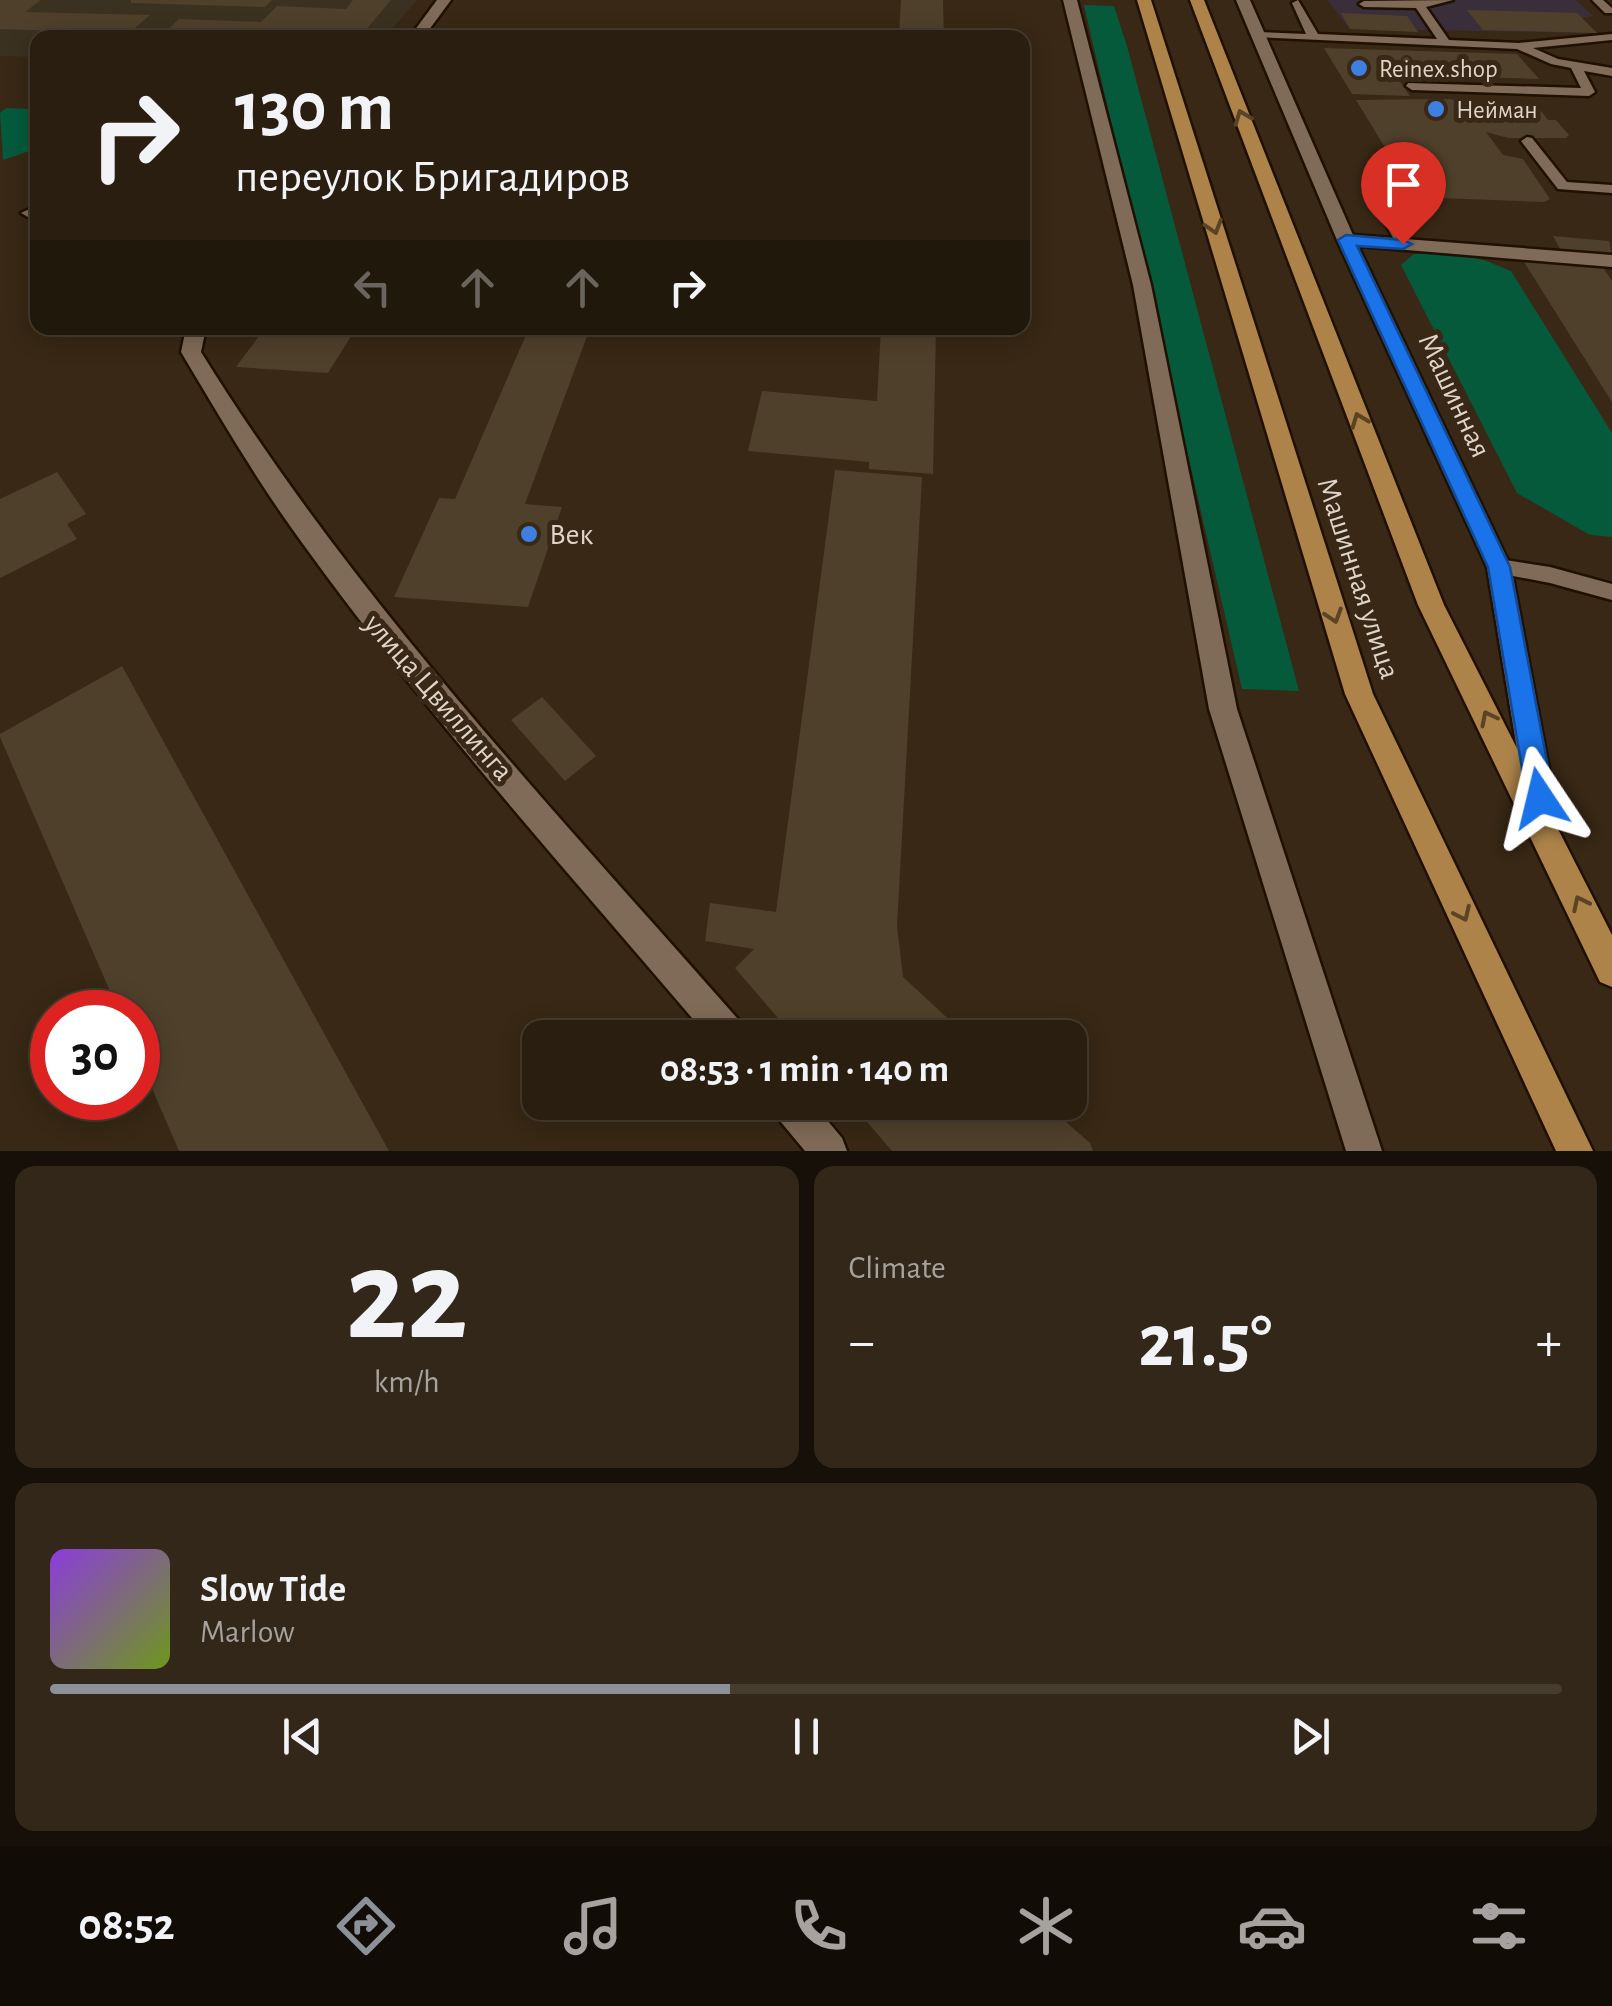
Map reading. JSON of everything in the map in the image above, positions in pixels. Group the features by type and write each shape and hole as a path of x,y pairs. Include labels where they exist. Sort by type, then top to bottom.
{"main road":[{"name":"Машинная улица","path":"1144,0 1359,694 1574,1151"},
{"name":"Машинная улица","path":"1197,0 1431,605 1612,970"}],"street":[{"path":"422,30 444,0"},
{"path":"1070,0 1142,286 1223,710 1364,1151"},
{"name":"Машинная","path":"1243,0 1346,240 1499,567 1547,837"},
{"path":"1346,240 1612,261"},
{"name":"улица Цвиллинга","path":"195,335 192,352 220,403 362,608 717,1020"},
{"path":"803,1120 829,1151"}],"lane":[{"path":"1364,4 1419,5 1448,0"},
{"path":"1597,0 1608,11"},
{"path":"1298,4 1314,38"},
{"path":"1419,5 1444,41"},
{"path":"1258,35 1519,46 1612,38"},
{"path":"1519,46 1577,68 1612,72"},
{"path":"1412,86 1589,92 1577,68"},
{"path":"1528,141 1563,186 1612,189"},
{"path":"1400,173 1376,172 1378,197 1403,244"},
{"path":"1499,567 1550,575 1612,592"}],"shaded area":[{"path":"0,0 417,0 391,30 30,30 30,57 0,56"},
{"path":"1327,0 1576,0 1593,16 1581,18 1597,33 1350,29"}],"green space":[{"path":"1084,5 1114,6 1127,46 1299,691 1242,689"},
{"path":"6,108 30,109 29,151 3,160 0,113"},
{"path":"1447,253 1484,260 1511,271 1612,433 1612,537 1590,535 1517,493 1401,265 1414,254"}],"building":[{"path":"0,0 41,0 25,12 150,15 132,30 0,29"},
{"path":"131,0 272,0 265,7"},
{"path":"353,0 391,0 366,30 167,30 179,19 261,22 277,6 346,9"},
{"path":"901,0 943,0 944,30 899,30"},
{"path":"1467,10 1577,13 1597,33 1483,30"},
{"path":"1341,13 1407,16 1418,32 1350,29"},
{"path":"1324,48 1517,54 1539,79 1395,74 1410,96 1352,94"},
{"path":"1445,99 1520,104 1541,111 1548,120 1556,120 1569,135 1566,138 1508,138 1486,132 1503,155 1523,159 1550,199 1544,202 1415,197 1356,100"},
{"path":"1553,236 1609,241 1612,256 1562,252"},
{"path":"1524,262 1602,266 1612,281 1612,402"},
{"path":"260,335 352,335 328,373 236,367"},
{"path":"526,335 587,335 525,504 562,507 528,607 394,597 439,498 455,499"},
{"path":"881,335 936,335 933,474 869,469 869,462 748,451 762,391 877,401"},
{"path":"835,470 922,477 897,926 903,977 950,1020 780,1020 735,968 754,949 705,941 710,903 776,912"},
{"path":"57,472 86,514 67,524 77,539 0,578 0,499"},
{"path":"122,666 389,1151 179,1151 160,1107 160,990 109,990 0,734"},
{"path":"542,697 596,756 565,781 511,720"},
{"path":"865,1120 1064,1120 1090,1143 1093,1151 892,1151"}],"place":[{"name":"Reinex.shop","path":"1359,68"},
{"name":"Нейман","path":"1436,109"},
{"name":"Век","path":"529,534"}],"route":[{"path":"1403,244 1346,240 1499,567 1540,798"}]}
